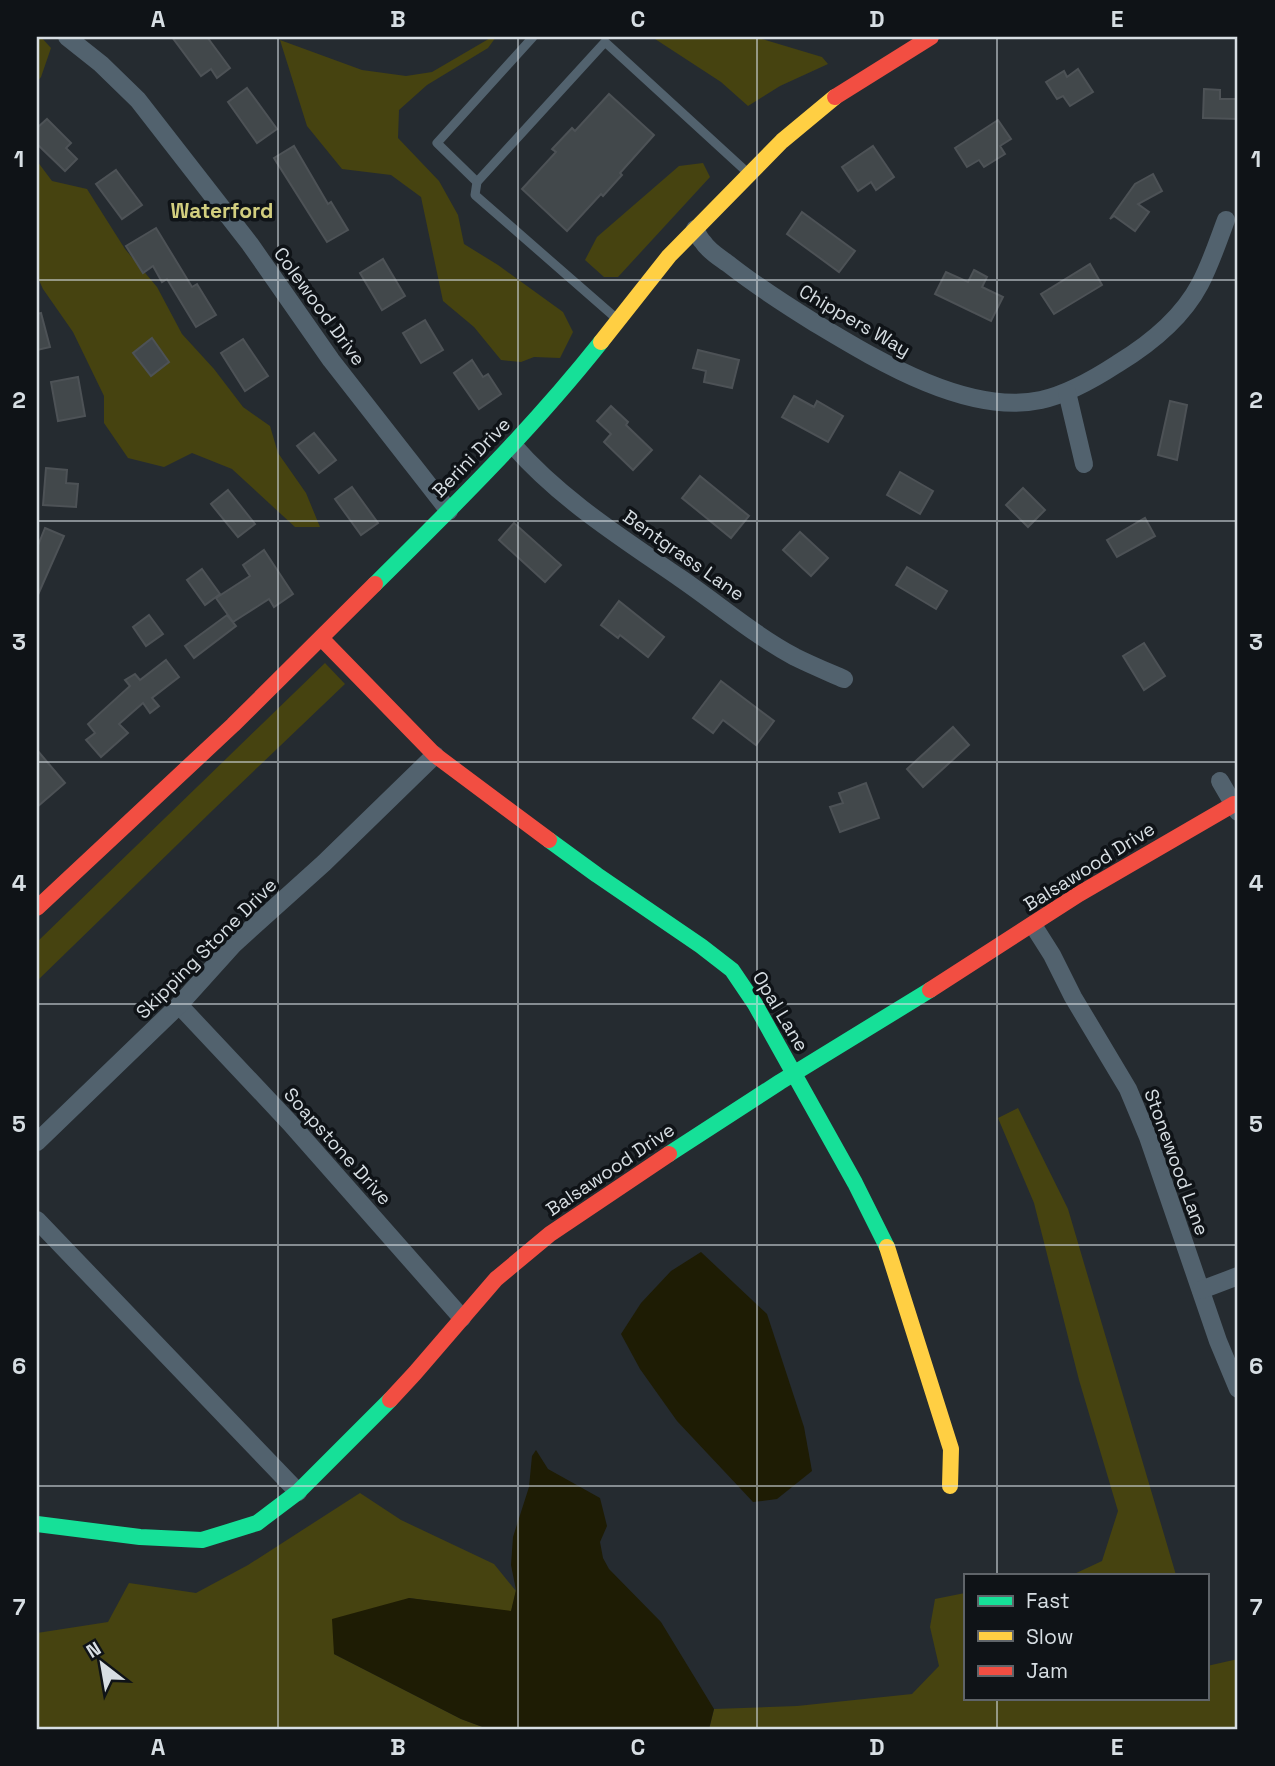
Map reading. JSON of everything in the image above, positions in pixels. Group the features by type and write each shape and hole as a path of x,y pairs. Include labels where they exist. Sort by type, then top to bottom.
{"street":[{"name":"Colewood Drive","path":"67,37 101,64 138,100 250,244 331,360 449,511"},
{"name":"Berini Drive","path":"37,908 233,725 449,511 513,445 669,256 790,134 834,98 931,37"},
{"name":"Chippers Way","path":"695,229 703,244 750,281 869,356 910,375 970,397 1005,403 1040,401 1067,392 1094,379 1148,344 1171,323 1192,297 1226,220"},
{"path":"1067,392 1084,464"},
{"name":"Bentgrass Lane","path":"513,445 556,487 621,538 769,641 795,657 844,679"},
{"name":"Opal Lane","path":"321,638 435,755 597,875 732,970 755,1004 885,1240 951,1449 950,1486"},
{"name":"Skipping Stone Drive","path":"37,1142 178,1005 234,944 324,863 435,755"},
{"path":"1220,781 1236,808"},
{"name":"Balsawood Drive","path":"37,1524 140,1537 202,1540 257,1523 298,1492 349,1442 415,1373 496,1279 550,1234 644,1170 1079,894 1236,808"},
{"name":"Stonewood Lane","path":"1033,925 1128,1089 1148,1137 1218,1341 1238,1388"},
{"name":"Soapstone Drive","path":"178,1005 290,1123 462,1318"},
{"path":"37,1220 298,1492"},
{"path":"1201,1290 1238,1276"}],"lane":[{"path":"477,181 437,143 533,37"},
{"path":"618,320 475,195 477,181 602,40 749,174"}],"shaded area":[{"path":"37,37 41,37 51,48 37,82"},
{"path":"496,37 488,48 427,85 399,110 398,138 439,181 458,215 464,244 563,312 573,332 560,358 534,357 521,362 501,360 474,327 443,301 421,197 391,175 342,169 307,126 280,40 362,70 406,76 432,72"},
{"path":"652,37 755,37 822,57 828,64 780,86 748,106 721,82"},
{"path":"37,161 52,181 87,189 125,249 157,287 182,334 214,369 243,407 270,426 278,453 306,493 320,527 295,527 232,469 192,453 164,467 128,458 104,423 104,396 73,332 37,276"},
{"path":"703,163 710,177 618,277 604,277 585,260 597,237 679,166"},
{"path":"325,663 345,684 37,981 37,942"},
{"path":"1018,1108 1068,1209 1176,1574 1074,1574 1102,1561 1118,1511 1079,1380 1034,1203 998,1118"},
{"path":"701,1252 767,1314 804,1427 812,1471 777,1499 753,1502 677,1421 640,1369 621,1334 641,1303 671,1271"},
{"path":"536,1450 548,1469 600,1498 607,1526 600,1542 603,1558 609,1569 661,1622 714,1709 709,1729 488,1729 461,1719 334,1654 332,1619 409,1598 511,1611 516,1590 511,1565 513,1537 529,1487 532,1456"},
{"path":"360,1493 401,1520 494,1564 516,1591 511,1612 409,1598 334,1654 461,1719 488,1729 37,1729 37,1633 108,1622 129,1583 196,1593 248,1565"},
{"path":"964,1593 964,1700 1208,1700 1208,1666 1238,1659 1238,1729 709,1729 714,1709 797,1706 912,1694 939,1666 930,1627 935,1599"}],"building":[{"path":"172,37 207,37 230,68 217,78 211,69 201,76"},
{"path":"1078,69 1093,92 1070,106 1063,96 1057,99 1046,82 1064,71 1067,77"},
{"path":"247,88 277,129 257,143 228,102"},
{"path":"1204,89 1220,90 1220,99 1238,99 1238,119 1203,118"},
{"path":"609,94 654,135 603,196 601,194 567,231 522,189 556,152 552,149 572,128 575,131"},
{"path":"47,119 71,143 66,148 77,159 65,171 37,144 37,128"},
{"path":"998,120 1011,139 1000,146 1005,154 984,167 979,160 967,167 955,148"},
{"path":"294,146 328,204 331,202 348,230 327,242 274,158"},
{"path":"873,146 894,177 876,190 871,182 858,191 842,167"},
{"path":"116,170 142,205 122,219 96,184"},
{"path":"1153,174 1162,191 1138,204 1149,212 1135,231 1114,216 1110,219 1135,184"},
{"path":"802,212 855,251 839,272 787,234"},
{"path":"156,228 192,287 197,284 216,315 196,327 167,279 162,282 153,266 143,273 126,246"},
{"path":"383,259 405,296 382,310 360,273"},
{"path":"1090,264 1102,285 1054,314 1041,294"},
{"path":"974,270 987,277 982,287 1003,297 991,321 935,294 946,272 968,282"},
{"path":"41,313 50,347 37,350 37,314"},
{"path":"425,320 443,350 421,363 403,333"},
{"path":"152,338 169,362 151,376 133,353"},
{"path":"243,339 268,376 245,391 221,353"},
{"path":"698,350 739,360 732,388 704,382 706,371 693,368"},
{"path":"472,360 483,377 488,374 501,394 479,409 454,373"},
{"path":"78,377 85,416 58,421 51,382"},
{"path":"794,396 814,407 817,401 843,416 828,442 782,417"},
{"path":"1170,401 1187,405 1177,460 1158,455"},
{"path":"611,406 652,450 633,470 604,442 611,434 597,421"},
{"path":"314,433 336,460 319,473 297,446"},
{"path":"46,468 67,470 66,483 78,484 76,507 43,505"},
{"path":"900,472 933,491 920,514 887,495"},
{"path":"700,476 749,516 731,538 682,498"},
{"path":"352,487 378,523 361,535 335,499"},
{"path":"1023,488 1045,510 1028,527 1006,505"},
{"path":"228,490 255,524 238,537 211,504"},
{"path":"1145,518 1155,536 1117,557 1107,540"},
{"path":"514,523 561,565 545,582 499,540"},
{"path":"45,528 64,536 37,597 37,548"},
{"path":"800,532 828,558 811,576 783,550"},
{"path":"264,550 293,594 274,607 269,599 233,622 216,598 250,576 243,565"},
{"path":"907,567 947,591 936,609 896,585"},
{"path":"202,569 220,594 205,605 187,580"},
{"path":"619,601 664,637 648,657 620,635 618,638 601,625"},
{"path":"149,615 163,634 146,646 133,627"},
{"path":"227,615 236,626 194,658 185,646"},
{"path":"1144,643 1165,676 1144,690 1123,656"},
{"path":"166,660 179,677 152,698 159,706 150,713 143,703 119,724 128,733 101,757 86,740 95,733 88,724 130,686 125,680 135,674 140,680"},
{"path":"721,681 774,721 756,745 723,720 713,733 693,718"},
{"path":"953,727 969,745 923,787 907,769"},
{"path":"37,750 65,783 37,807"},
{"path":"866,783 879,818 840,832 830,807 843,803 839,793"}],"traffic: fast":[{"path":"375,584 520,436 601,342"},
{"path":"549,840 732,970 755,1004 855,1183 887,1247"},
{"path":"669,1154 930,990"},
{"path":"37,1524 140,1537 202,1540 257,1523 298,1492 390,1400"}],"traffic: slow":[{"path":"601,342 669,256 782,141 835,97"},
{"path":"887,1247 951,1449 950,1486"}],"traffic: jam":[{"path":"835,97 931,37"},
{"path":"37,908 233,725 375,584"},
{"path":"321,638 435,755 549,840"},
{"path":"930,990 1079,894 1234,804"},
{"path":"390,1400 496,1279 550,1234 669,1154"}],"district":[{"name":"Waterford","path":"222,211"}]}
